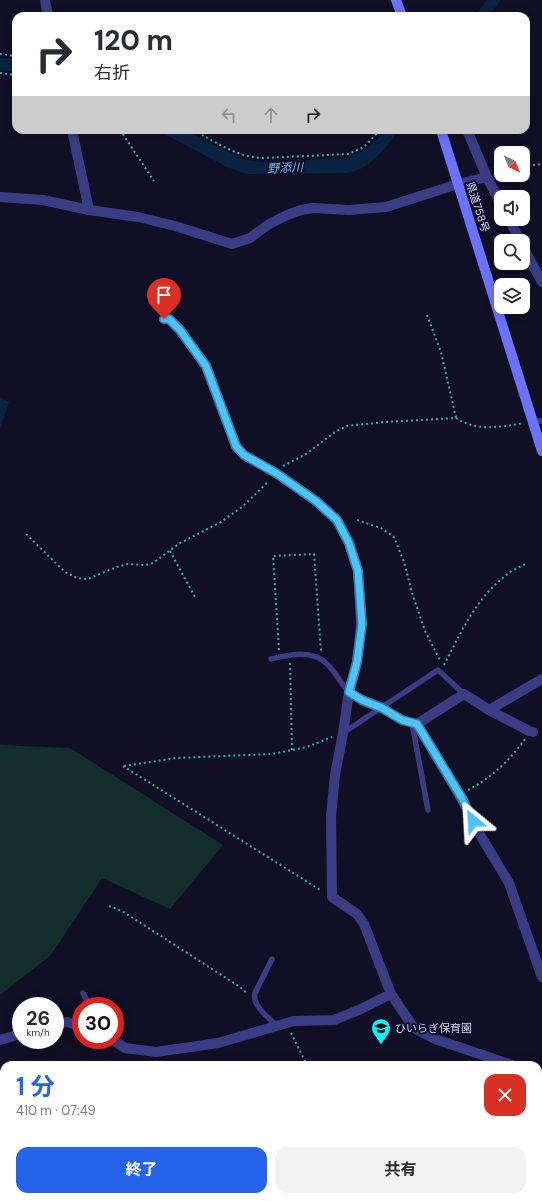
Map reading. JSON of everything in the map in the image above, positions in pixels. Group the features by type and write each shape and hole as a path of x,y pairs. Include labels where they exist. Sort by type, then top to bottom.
{"main road":[{"path":"396,0 400,12"},
{"name":"県道758号","path":"442,134 538,421 542,451"}],"street":[{"path":"44,0 47,12"},
{"path":"73,134 89,210"},
{"path":"469,134 494,190"},
{"path":"0,197 43,200 89,210 138,217 175,226 232,244 250,238 269,224 301,210 313,208 349,210 386,207 458,184 487,177"},
{"path":"530,260 542,282"},
{"path":"164,319 169,319 180,330 206,366 236,446 244,455 276,473 316,501 337,520 349,543 358,571 362,624 357,662 349,692 335,775 331,816 332,897 357,914 364,924 391,994 414,1028 435,1039 500,1061"},
{"path":"490,710 542,679"},
{"path":"531,731 490,710 464,694 415,723 460,795 479,833 509,883 542,978"},
{"path":"124,1047 156,1052 218,1043 294,1021 334,1020 359,1010 391,994"},
{"path":"0,1040 12,1037"}],"lane":[{"path":"271,659 289,655 313,656 326,663 349,692 362,700 382,708 402,720 415,723 428,810"},
{"path":"343,734 438,670 464,694"},
{"path":"272,958 254,998 257,1005 276,1025"}],"path":[{"path":"0,54 12,56"},
{"path":"0,73 12,74"},
{"path":"123,134 154,181"},
{"path":"200,134 238,154 250,158 349,154 364,147 376,134"},
{"path":"530,165 542,164"},
{"path":"427,315 441,352 456,418"},
{"path":"26,534 66,572 77,578 88,579 127,564 145,565 153,563 191,537 221,522 242,507 286,464 306,454 335,432 347,426 385,422 456,418 464,423 483,428 498,428 538,421"},
{"path":"358,520 381,528 394,536 404,562 413,596 425,631 443,666 471,613 487,592 509,572 525,564"},
{"path":"170,551 194,597"},
{"path":"280,657 273,556 314,554 322,660"},
{"path":"289,655 292,750"},
{"path":"460,795 476,786 513,756 531,731"},
{"path":"332,897 123,766 176,758 272,754 307,747 343,734"},
{"path":"109,906 129,915 240,987 254,998"},
{"path":"286,1023 305,1061"}],"green space":[{"path":"0,745 70,748 223,845 170,909 102,878 50,956 0,995"}],"water":[{"path":"487,0 501,0 492,12 478,12"},
{"path":"0,58 12,59 12,72 0,70"},
{"name":"野添川","path":"165,134 194,134 241,159 262,162 345,158 368,147 382,134 396,134 371,162 364,167 348,173 247,174 227,167"},
{"path":"0,397 9,402 0,428"}],"place":[{"name":"ひいらぎ保育園","path":"381,1045"}],"route":[{"path":"164,319 169,319 180,330 206,366 236,446 244,455 276,473 316,501 337,520 349,543 358,571 362,624 357,662 349,692 362,700 382,708 402,720 417,724 462,798 473,821"}]}
